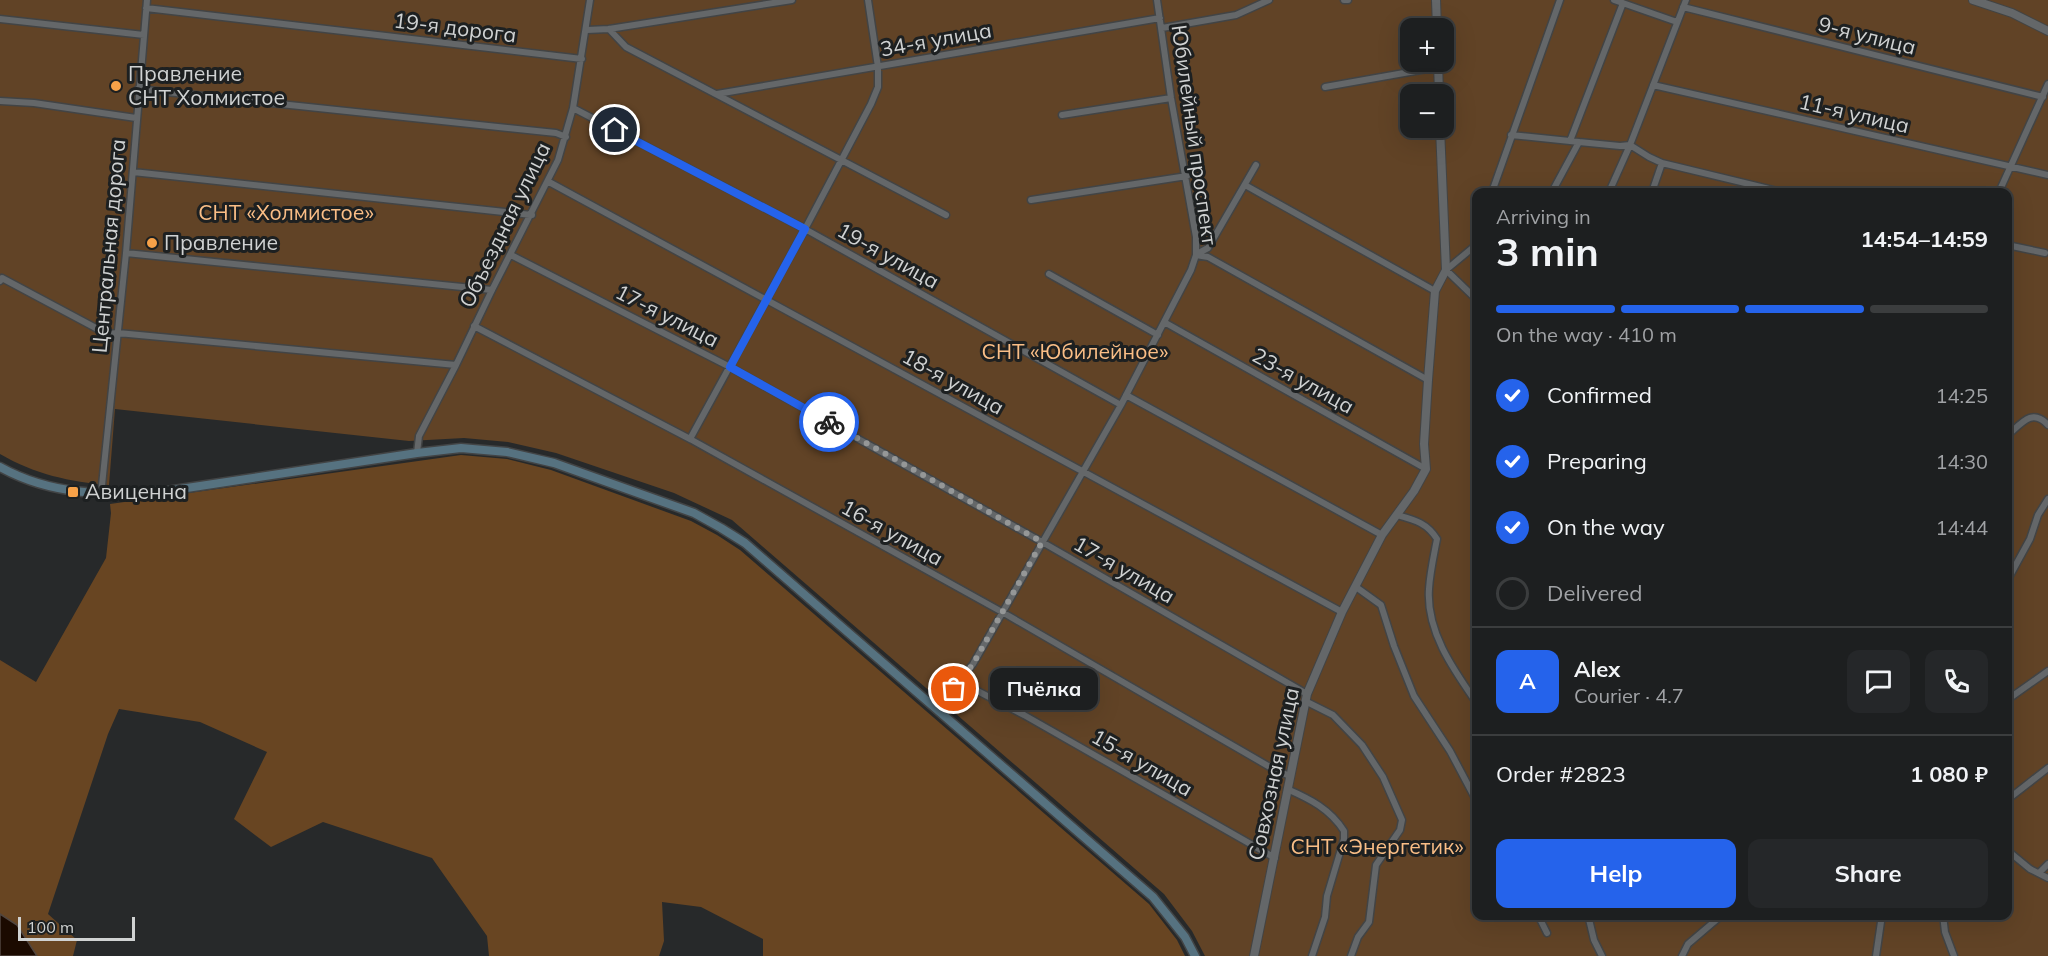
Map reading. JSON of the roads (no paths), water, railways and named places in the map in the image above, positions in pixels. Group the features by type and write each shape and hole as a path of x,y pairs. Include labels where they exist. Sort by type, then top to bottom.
{"main road":[{"path":"0,467 39,484 67,491 101,495 167,491 461,448 507,452 554,463 694,513 745,543 1154,897 1185,937 1195,956"}],"street":[{"name":"Центральная дорога","path":"101,495 126,253 147,0"},
{"name":"Объездная улица","path":"417,453 419,436 549,182 566,137 573,108 590,0"},
{"path":"587,30 792,0"},
{"path":"690,439 842,160 878,87 878,67 868,0"},
{"name":"Юбилейный проспект","path":"938,709 973,664 1121,405 1191,270 1196,255 1196,237 1187,176 1157,0"},
{"path":"1162,28 1236,15 1269,0"},
{"path":"1436,0 1437,18"},
{"path":"1493,188 1560,0"},
{"path":"1614,0 1677,22"},
{"path":"1611,188 1630,145 1686,0"},
{"path":"1973,0 2012,14 2048,32"},
{"path":"1570,141 1623,3"},
{"name":"9-я улица","path":"1683,7 2043,97"},
{"name":"19-я дорога","path":"146,8 582,59"},
{"name":"34-я улица","path":"717,94 1160,18"},
{"path":"0,19 144,35"},
{"path":"609,28 626,47 946,215"},
{"path":"1325,87 1400,72"},
{"path":"2002,188 2048,84"},
{"name":"11-я улица","path":"1653,86 2048,175"},
{"path":"138,89 556,133 566,137"},
{"path":"1062,115 1172,98"},
{"path":"0,101 34,103 136,118"},
{"name":"19-я улица","path":"573,108 805,229 1121,405"},
{"path":"1511,135 1620,146 1630,145 1662,163 1765,188"},
{"path":"1440,138 1446,270 1472,295"},
{"path":"1554,188 1579,142"},
{"path":"1653,188 1662,163"},
{"path":"1196,255 1208,248 1256,165"},
{"path":"133,172 531,215"},
{"path":"1031,200 1187,176"},
{"name":"18-я улица","path":"549,182 1342,612"},
{"path":"1245,185 1435,291"},
{"path":"2012,246 2045,253"},
{"path":"1426,469 1424,444 1435,291 1446,270 1472,247"},
{"path":"126,253 492,290"},
{"name":"17-я улица","path":"511,255 730,367 1042,542 1333,715 1362,745 1383,777 1402,820 1400,830 1376,865 1369,922 1358,937 1351,956"},
{"path":"1196,255 1208,257 1428,380"},
{"path":"1048,274 1158,335"},
{"path":"0,281 2,278 107,334 118,333 456,365"},
{"name":"23-я улица","path":"1164,322 1426,469"},
{"name":"16-я улица","path":"474,326 690,439 1002,612 1275,770 1290,776"},
{"path":"1126,395 1382,535"},
{"path":"2012,432 2029,417 2042,418 2048,425"},
{"name":"Совхозная улица","path":"1254,956 1306,698 1342,612 1382,535 1426,469"},
{"path":"2012,572 2030,539 2037,515 2048,499"},
{"path":"1397,515 1417,520 1429,527 1437,539 1429,590 1434,629 1437,638 1472,695"},
{"path":"1356,587 1381,605 1414,696 1450,751 1472,792"},
{"path":"2012,696 2048,670"},
{"name":"15-я улица","path":"960,682 1024,715 1275,858"},
{"path":"2012,796 2048,768"},
{"path":"1287,789 1323,807 1344,831 1344,839 1327,896 1325,917 1312,956"},
{"path":"2012,854 2048,878"},
{"path":"2039,873 2048,864"},
{"path":"1540,920 1547,933"},
{"path":"1589,920 1594,940 1602,956"},
{"path":"1682,956 1688,944 1716,920"},
{"path":"1876,956 1881,920"},
{"path":"1944,920 1945,932 1954,956"}],"place":[{"name":"Правление СНТ Холмистое","path":"116,86"},
{"name":"Правление","path":"152,243"},
{"name":"Авиценна","path":"73,492"},
{"name":"Пчёлка","path":"954,689"}],"park label":[{"name":"СНТ «Холмистое»","path":"286,213"},
{"name":"СНТ «Юбилейное»","path":"1075,352"},
{"name":"СНТ «Энергетик»","path":"1377,847"}]}
